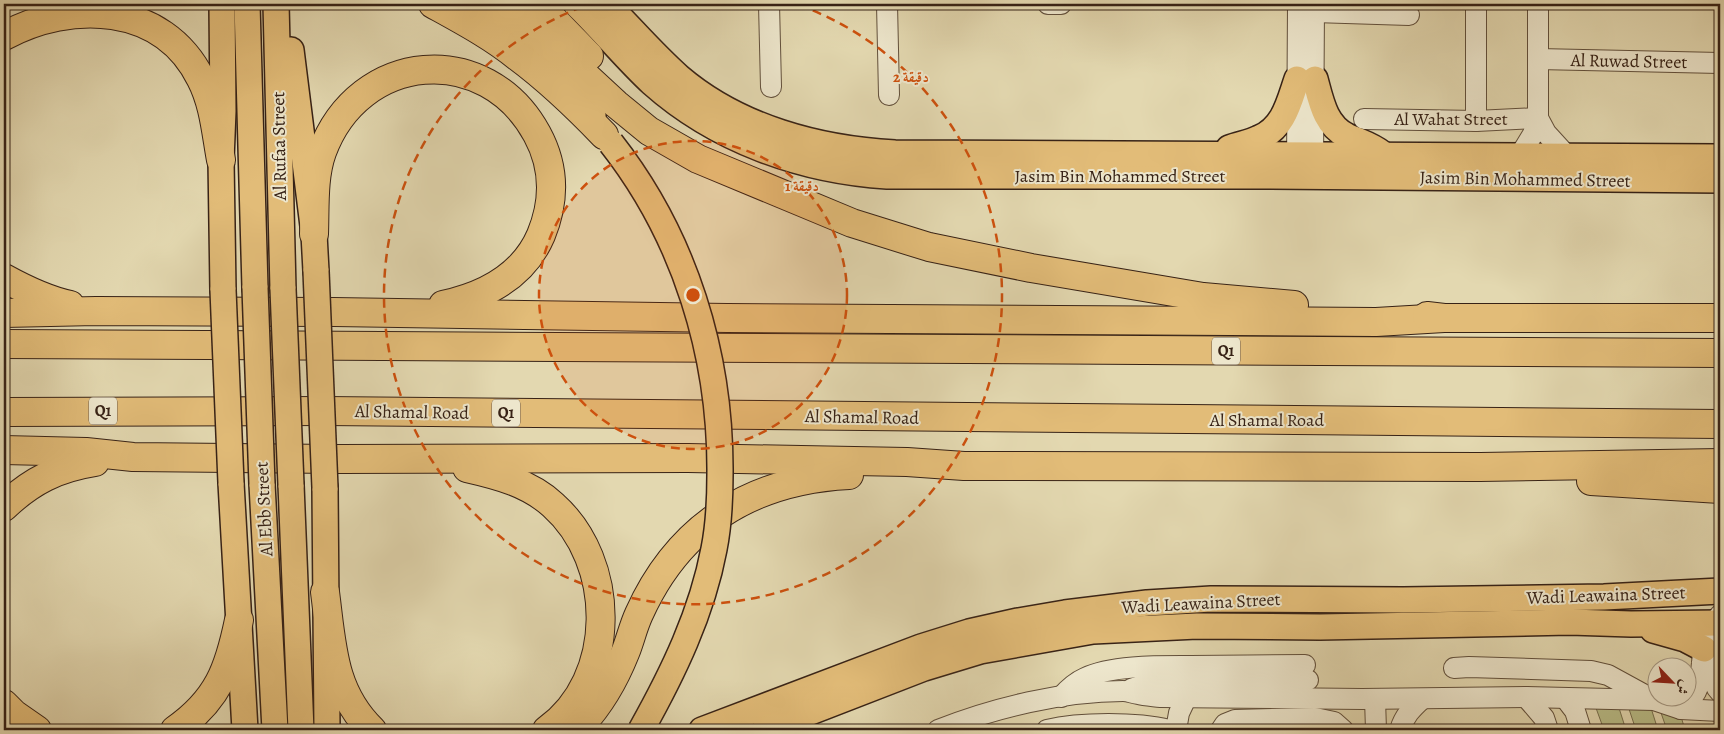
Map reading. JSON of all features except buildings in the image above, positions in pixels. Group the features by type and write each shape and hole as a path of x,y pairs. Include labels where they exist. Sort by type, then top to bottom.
{"highway":[{"path":"433,4 463,20 518,56 572,103 608,139"},
{"path":"497,4 563,55 616,104 649,131 698,159 836,217 892,236 929,247 1031,268 1202,297 1444,318"},
{"path":"535,4 553,19 610,78 649,113 745,179"},
{"path":"4,36 23,24 44,16 70,10 103,10 123,13 143,22 162,33 179,48 201,78 213,112 221,160"},
{"path":"314,234 317,176 322,152 340,115 371,88 389,78 409,72 446,70 462,72 490,84 504,93 518,106 542,142 550,166 552,183 551,202 546,223 537,243 514,272 500,284 483,294 458,302 393,314"},
{"path":"4,278 37,295 59,303 96,311"},
{"path":"4,313 96,311 334,312 1367,322 1444,318 1720,318"},
{"name":"Q1","path":"4,344 1720,353"},
{"name":"Al Shamal Road","path":"4,412 336,411 1720,424"},
{"path":"4,450 86,452 133,457 340,459 688,458 906,462 964,466 1480,467 1720,463"},
{"path":"4,507 32,483 51,473 87,464 133,457"},
{"path":"402,458 492,473 524,485 554,505 584,544 592,562 597,581 601,620 599,639 585,684 563,715 547,730"},
{"path":"576,730 594,712 611,684 625,654 637,617 649,591 662,571 691,537 715,518 762,493 789,484 844,476 964,466"},
{"path":"1480,467 1552,477 1720,489"},
{"path":"325,592 339,678 346,695 372,730"},
{"path":"175,730 188,721 206,703 216,689 233,650 239,620"},
{"path":"4,704 14,714 37,730"}],"main road":[{"path":"222,4 223,111 221,160 223,290 231,483 245,730"},
{"name":"Al Rufaa Street","path":"247,4 255,288"},
{"name":"Al Rufaa Street","path":"276,4 283,289"},
{"path":"281,4 287,21 314,234 324,488 327,730"},
{"path":"477,4 519,31 562,73 589,106 608,139 635,176 674,246 705,335 716,391 720,437 718,518 714,548 694,622 659,698 641,730"},
{"name":"Jasim Bin Mohammed Street","path":"576,4 653,83 693,114 742,141 818,167 849,173 888,176 1305,166 1720,180"},
{"name":"Jasim Bin Mohammed Street","path":"607,4 654,53 696,90 718,104 770,128 816,143 856,150 895,153 1214,155 1305,166 1384,156 1720,157"},
{"path":"1214,155 1259,138 1274,129 1306,79"},
{"path":"1306,79 1331,123 1342,133 1371,146 1384,156"},
{"name":"Al Ebb Street","path":"255,288 262,484 275,730"},
{"name":"Al Ebb Street","path":"283,289 300,730"},
{"name":"Wadi Leawaina Street","path":"702,730 922,647 979,630 1065,613 1147,603 1211,599 1403,600 1604,597 1720,591"},
{"name":"Wadi Leawaina Street","path":"764,730 924,668 980,651 1093,631 1197,626 1320,627 1570,622 1631,624 1676,636 1716,631"}],"street":[{"path":"769,4 771,87"},
{"path":"887,4 889,95"},
{"path":"1048,4 1061,4"},
{"path":"1476,4 1476,121"},
{"path":"1519,157 1530,142 1538,118 1538,4"},
{"path":"1305,166 1309,7 1409,15"},
{"name":"Al Ruwad Street","path":"1538,59 1720,62"},
{"path":"1538,118 1546,133 1567,156"},
{"name":"Al Wahat Street","path":"1364,119 1476,121 1538,118"},
{"path":"1716,631 1713,674 1720,692"},
{"path":"1681,709 1689,702 1698,689 1716,631"},
{"path":"1061,697 1072,686 1095,674 1129,668 1161,666 1306,672 1171,680 1146,684 1126,691"},
{"path":"1454,668 1591,671 1608,676 1646,696"},
{"path":"942,730 976,716 1061,697 1095,692 1126,691 1149,696 1241,698 1422,699 1526,697 1646,700"},
{"path":"1176,730 1179,714 1187,696"},
{"path":"1526,697 1544,718 1548,730"},
{"path":"1210,730 1212,721 1221,709 1234,700 1241,698"},
{"path":"1332,698 1344,716 1347,730"},
{"path":"1565,698 1575,711 1581,730"},
{"path":"1375,699 1376,730"},
{"path":"1400,730 1404,718 1422,699"},
{"path":"1672,706 1681,709 1720,711"},
{"path":"1221,730 1225,724 1235,720 1315,718 1334,722 1343,730"},
{"path":"1047,730 1081,725 1117,725 1169,730"}],"green space":[{"path":"1596,708 1619,708 1626,730 1604,730"},
{"path":"1651,708 1658,730 1636,730 1629,709"},
{"path":"1660,710 1680,713 1685,730 1667,730"}]}
